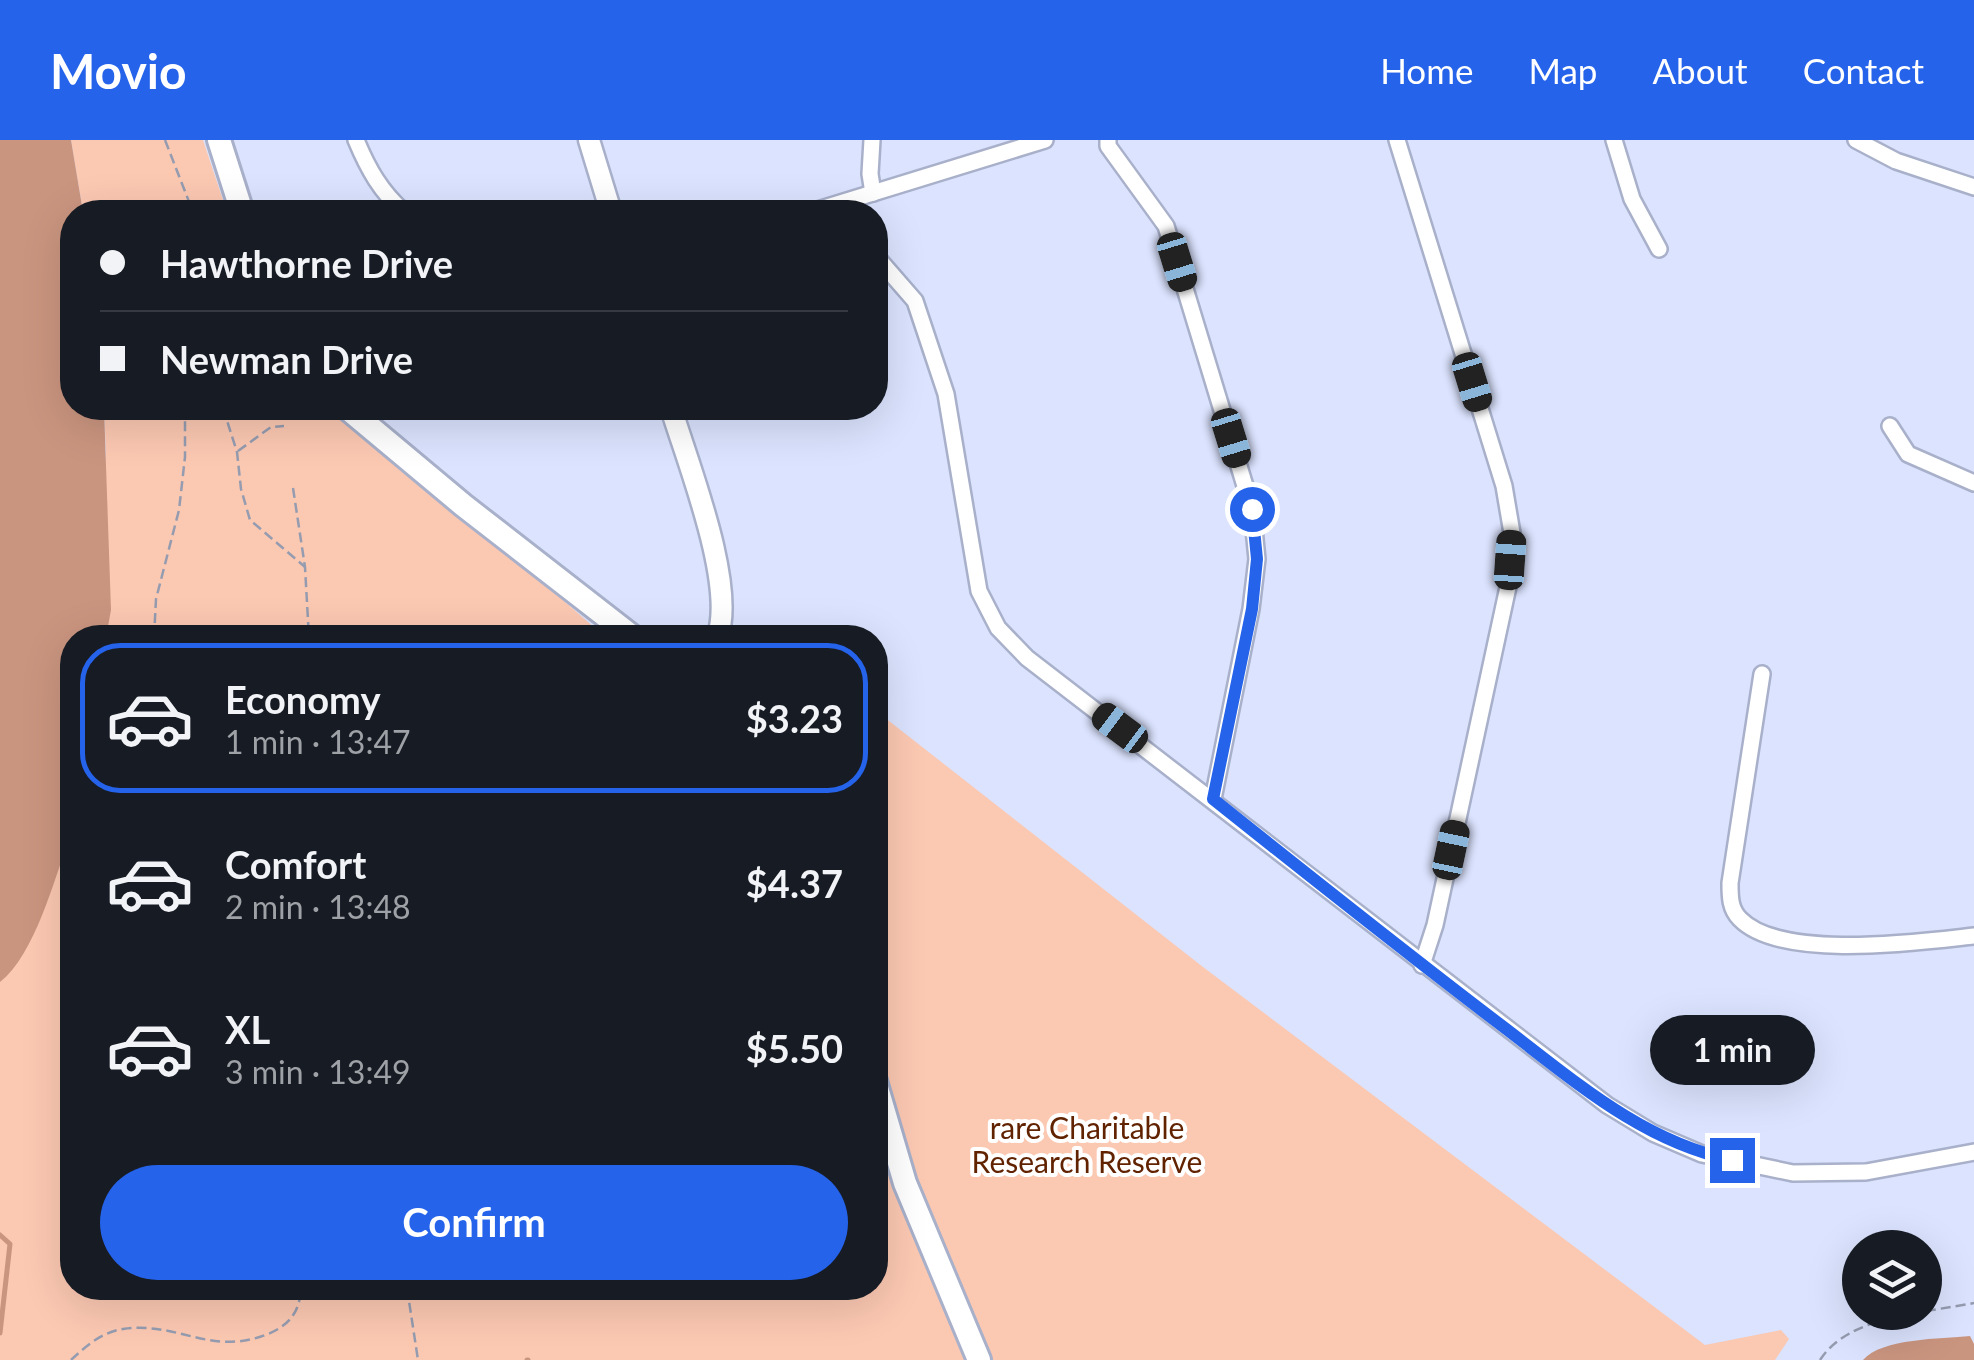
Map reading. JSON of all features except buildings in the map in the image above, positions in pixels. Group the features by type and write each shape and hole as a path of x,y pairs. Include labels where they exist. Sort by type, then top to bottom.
{"main road":[{"path":"219,140 238,200"},
{"path":"362,420 463,505 617,625"},
{"path":"888,1125 905,1183 980,1360"}],"street":[{"path":"356,140 366,165 390,200"},
{"path":"590,140 608,200"},
{"path":"872,140 870,174 874,193"},
{"path":"857,200 1045,140"},
{"path":"1108,140 1108,146 1166,226 1252,509 1257,559 1252,609 1213,799"},
{"path":"1397,140 1504,486 1512,534 1508,588 1435,926 1422,966"},
{"path":"1614,140 1632,198 1660,249"},
{"path":"1856,140 1896,160 1974,187"},
{"path":"888,270 915,302 946,394 978,590 998,628 1027,658 1213,799 1422,966 1606,1105 1652,1133 1702,1154 1793,1173 1866,1172 1974,1152"},
{"path":"675,420 711,536 722,606 719,625"},
{"path":"1890,426 1908,454 1974,483"},
{"path":"1762,674 1730,884 1730,902 1739,918 1754,930 1779,939 1821,946 1974,936"}],"path":[{"path":"165,140 189,200"},
{"path":"155,625 156,599 179,510 186,420"},
{"path":"227,420 250,520 304,568"},
{"path":"236,452 271,427 284,426"},
{"path":"293,488 308,625"},
{"path":"71,1360 89,1342 120,1329 150,1328 228,1344 245,1343 282,1328 298,1309 299,1300"},
{"path":"408,1300 418,1360"},
{"path":"1820,1360 1831,1344 1865,1325 1974,1303"}],"green space":[{"path":"71,140 203,140 223,200 81,200"},
{"path":"105,420 359,420 591,625 99,625"},
{"name":"rare Charitable Research Reserve","path":"888,720 1203,967 1705,1345 1781,1330 1789,1339 1775,1360 0,1360 0,861 60,777 60,1300 888,1300"}],"shaded area":[{"path":"0,140 71,140 81,200 60,200 60,420 104,420 111,610 108,625 60,625 60,866 33,935 0,982"},
{"path":"1970,1336 1974,1360 1863,1360 1884,1347"}],"waterway":[{"path":"0,1235 10,1244 0,1333"}],"route":[{"path":"1252,509 1257,559 1252,609 1213,799 1422,966 1606,1105 1652,1133 1702,1154 1732,1160"}]}
